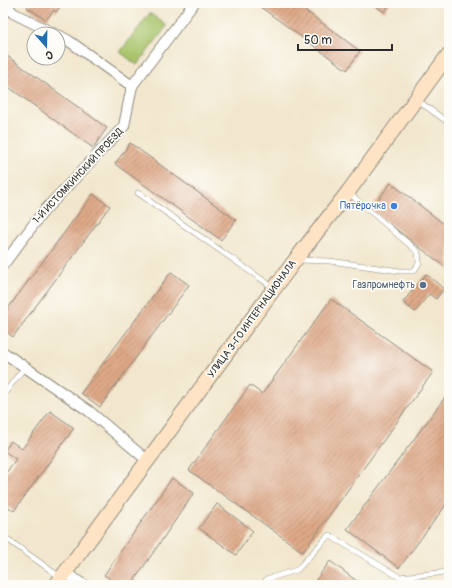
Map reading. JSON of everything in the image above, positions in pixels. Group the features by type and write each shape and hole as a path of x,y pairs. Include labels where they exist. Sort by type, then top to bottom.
{"main road":[{"name":"УЛИЦА 3-ГО ИНТЕРНАЦИОНАЛА","path":"60,579 449,54"}],"street":[{"path":"5,3 12,13 39,26"},
{"name":"1-Й ИСТОМКИНСКИЙ ПРОЕЗД","path":"3,265 43,212 124,126 132,86 194,3"},
{"path":"66,39 132,86"},
{"path":"3,352 24,368 89,411 148,461"},
{"path":"60,579 84,585"}],"lane":[{"path":"416,99 449,123"},
{"path":"296,259 330,261 400,271 414,271 419,263 418,252 348,192"},
{"path":"138,193 275,289"},
{"path":"3,395 24,368"},
{"path":"263,585 267,579 297,570 329,535 399,577 449,572"},
{"path":"3,536 60,579"}],"green space":[{"path":"150,13 167,26 137,65 120,52"}],"building":[{"path":"30,3 63,3 56,12 54,10 46,20 27,7"},
{"path":"255,3 295,3 360,51 347,70"},
{"path":"372,3 391,3 384,12"},
{"path":"3,53 107,128 93,148 3,83"},
{"path":"130,143 236,220 221,240 115,164"},
{"path":"391,183 449,228 449,270 370,209"},
{"path":"93,194 110,206 13,337 3,329 3,315"},
{"path":"171,272 189,285 100,407 81,393"},
{"path":"426,274 444,289 436,299 429,294 415,312 403,302"},
{"path":"331,299 433,372 303,552 189,470 250,385 262,394"},
{"path":"449,392 449,501 399,568 347,529"},
{"path":"50,411 74,428 14,511 3,503 3,477 16,459 4,451 11,441 22,449"},
{"path":"172,478 194,493 131,585 119,585 104,575"},
{"path":"217,504 253,531 236,555 199,528"},
{"path":"330,561 362,585 323,585 316,580"}],"place":[{"name":"Пятёрочка","path":"394,206"},
{"name":"Газпромнефть","path":"423,285"}]}
